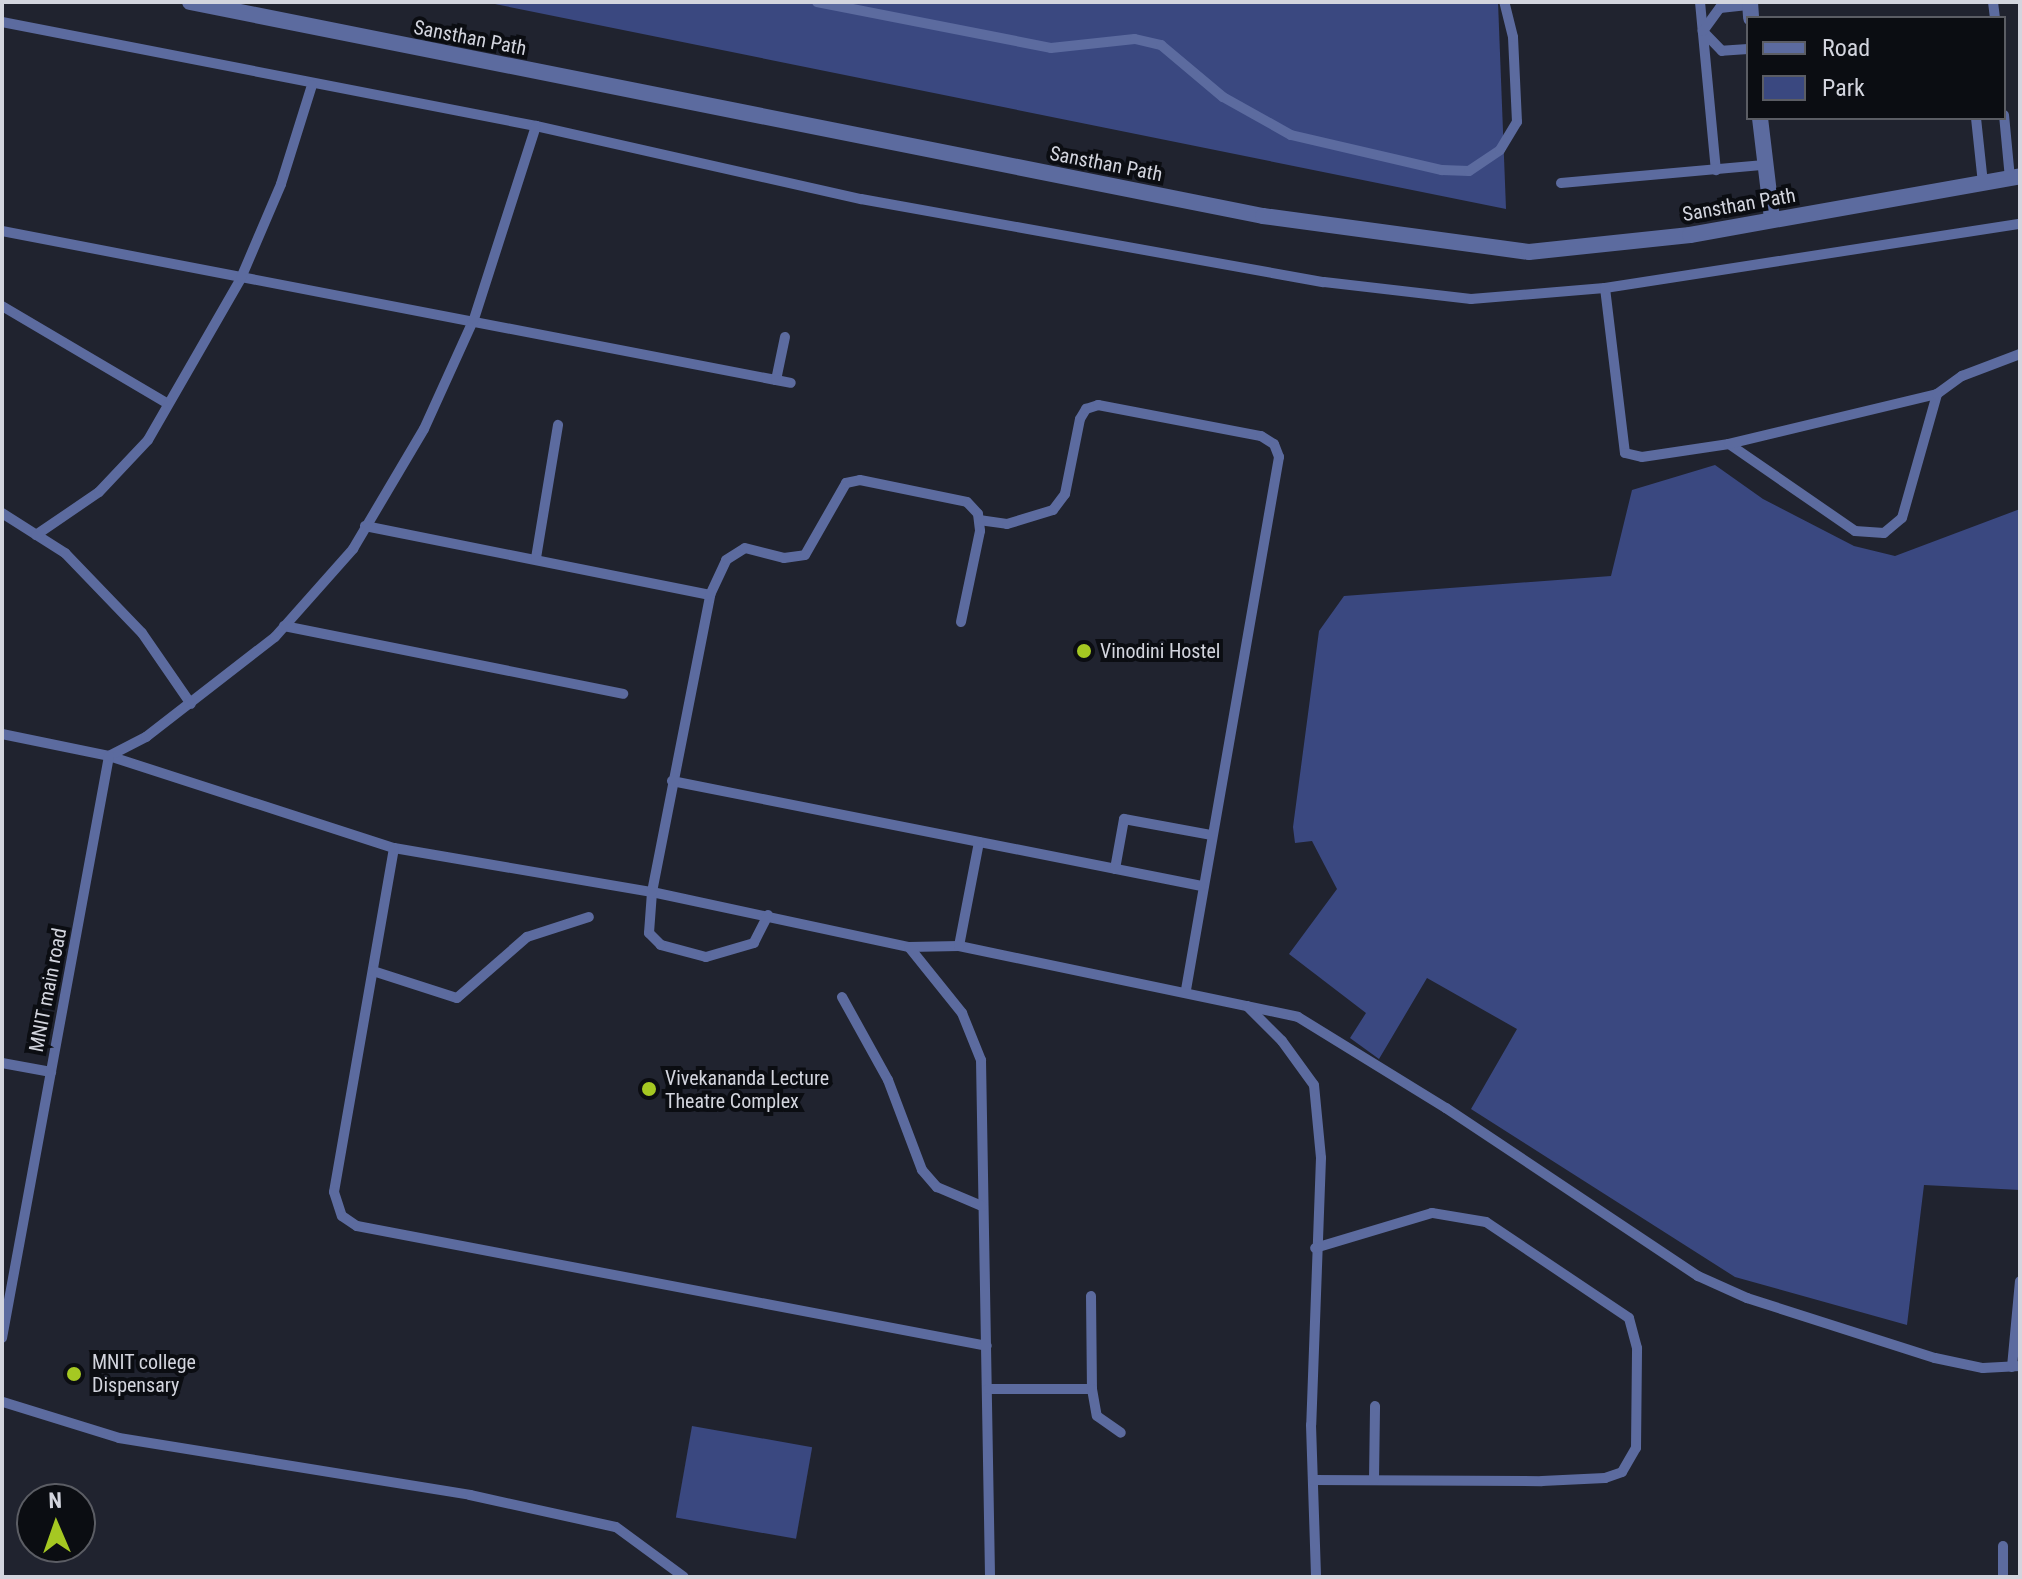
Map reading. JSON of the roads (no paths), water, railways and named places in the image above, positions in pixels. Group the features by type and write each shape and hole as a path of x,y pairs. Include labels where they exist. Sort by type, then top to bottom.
{"street":[{"name":"Sansthan Path","path":"190,2 1247,213 1409,238 1529,252 1690,235 2015,177"},
{"path":"1760,120 1772,218"}],"lane":[{"path":"817,2 1051,48 1135,39 1161,45 1223,97 1291,135 1442,170 1469,171 1500,150 1517,122 1513,37 1504,2"},
{"path":"1700,2 1716,170"},
{"path":"1703,31 1720,8 1751,8"},
{"path":"2,22 312,85 536,126 861,199 1324,282 1471,299 1605,288 2020,224"},
{"path":"1703,31 1722,51 1746,49"},
{"path":"36,535 99,492 148,440 241,278 281,184 312,85"},
{"path":"1976,120 1983,183"},
{"path":"2005,120 2015,177"},
{"path":"109,756 191,704 284,626 353,549 424,429 474,319 536,126"},
{"path":"1561,183 1764,165"},
{"path":"2,231 474,319 791,383"},
{"path":"1605,288 1625,453 1642,457 1729,444 1937,394 1962,376 2020,354"},
{"path":"2,306 167,403"},
{"path":"776,380 785,337"},
{"path":"1729,444 1855,531 1884,533 1902,518 1937,394"},
{"path":"979,520 1007,524 1053,510 1065,494 1080,419 1086,409 1098,405 1261,436 1274,444 1279,457 1186,990"},
{"path":"536,558 558,425"},
{"path":"768,915 754,943 706,957 661,945 649,933 652,892 672,781 710,595 734,552 745,548 784,558 805,555 846,483 860,480 967,502 979,520 961,622"},
{"path":"2,513 65,553 142,633 191,704"},
{"path":"365,526 710,595"},
{"path":"284,626 623,694"},
{"path":"2,734 109,756 394,848 652,892 909,947 959,946 1186,990 1298,1017 1446,1108 1698,1276 1747,1298 1935,1358 1983,1368 2016,1366 2020,1281"},
{"name":"MNIT main road","path":"2,1338 109,756"},
{"path":"672,781 1202,886"},
{"path":"1115,869 1124,819 1211,835"},
{"path":"959,946 979,842"},
{"path":"394,848 334,1192 342,1216 357,1226 987,1346"},
{"path":"373,971 457,998 527,937 589,917"},
{"path":"909,947 962,1013 981,1060 990,1577"},
{"path":"842,997 888,1080 922,1170 937,1187 982,1206"},
{"path":"1245,1004 1282,1041 1314,1085 1321,1158 1315,1248 1313,1480 1316,1577"},
{"path":"2,1063 51,1072"},
{"path":"1313,1480 1542,1481 1605,1478 1622,1472 1636,1448 1636,1331 1611,1303 1486,1222 1432,1213 1315,1248"},
{"path":"1091,1296 1092,1389 1097,1416 1121,1433"},
{"path":"988,1389 1092,1389"},
{"path":"2,1390 3,1403 119,1438 470,1495 616,1527 684,1577"},
{"path":"1374,1480 1375,1406"},
{"path":"2003,1546 2003,1577"}],"place":[{"name":"Vinodini Hostel","path":"1084,651"},
{"name":"Vivekananda Lecture Theatre Complex","path":"649,1089"},
{"name":"MNIT college Dispensary","path":"74,1374"}]}
